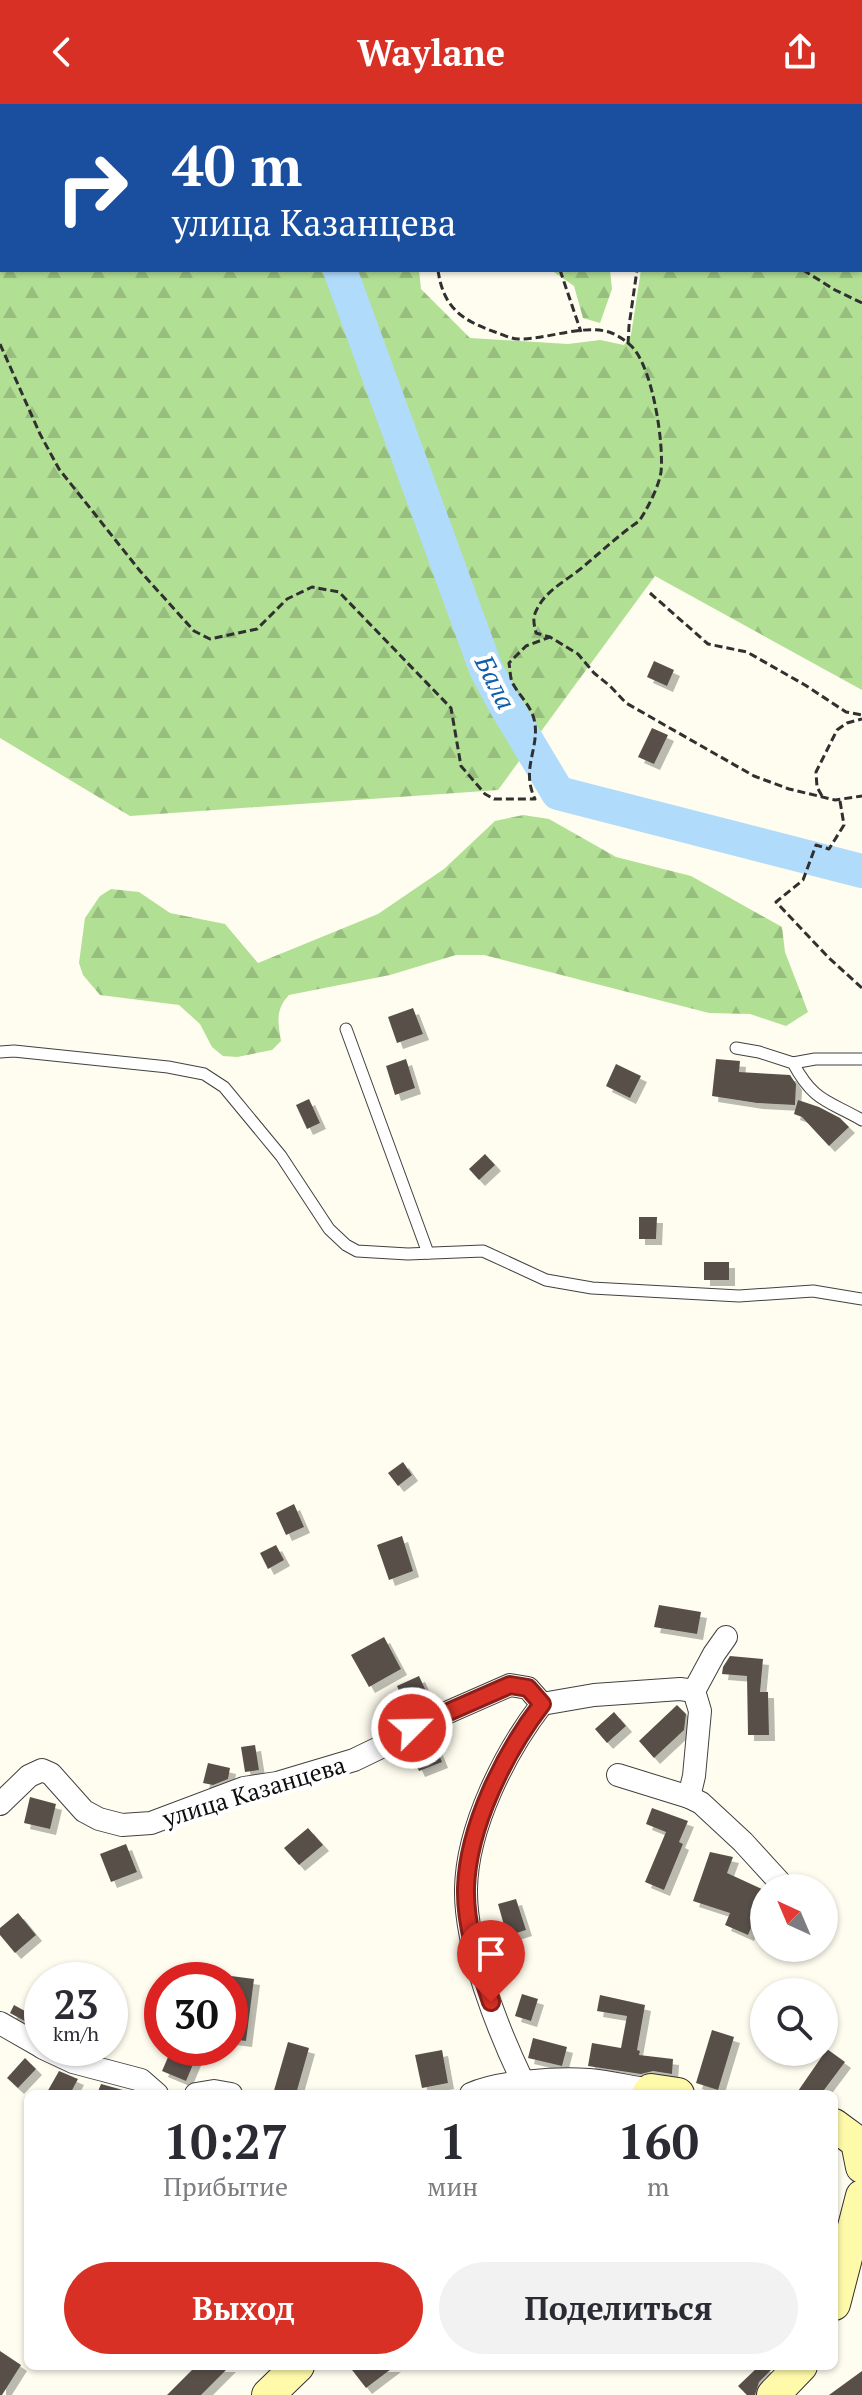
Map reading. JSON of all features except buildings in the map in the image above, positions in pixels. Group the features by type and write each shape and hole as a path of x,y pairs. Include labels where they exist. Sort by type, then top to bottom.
{"street":[{"path":"689,1797 700,1711 694,1691 726,1637"},
{"name":"улица Казанцева","path":"0,1804 29,1776 42,1770 51,1774 84,1811 92,1815 122,1825 151,1823 244,1788 277,1783 354,1760 412,1728 510,1685 528,1688 542,1704"},
{"path":"523,2082 508,2050 474,1947 466,1890 471,1853 491,1793 522,1730 542,1704 594,1695 680,1689 694,1691"},
{"path":"618,1775 701,1803 772,1874"},
{"path":"0,2023 24,2037"},
{"path":"88,2066 141,2080 152,2090"},
{"path":"480,2090 523,2082 588,2080 643,2090"},
{"path":"838,2289 862,2196"},
{"path":"268,2395 290,2370"},
{"path":"773,2395 797,2370"}],"lane":[{"path":"346,1029 428,1253"},
{"path":"736,1048 793,1063 815,1059 862,1059"},
{"path":"0,1052 133,1063 204,1074 224,1087 281,1156 329,1229 357,1251 483,1251 546,1280 592,1288 739,1296 813,1291 862,1299"},
{"path":"793,1063 804,1084 818,1098 862,1120"}],"path":[{"path":"438,272 441,291 452,307 477,326 516,339 568,331 607,332 628,344 636,351 654,402 663,445 661,474 646,512 639,521 562,581 537,609 533,621 536,633 550,637 578,654 626,703 754,776 789,789 822,796 840,799 862,796"},
{"path":"561,272 581,332"},
{"path":"628,344 637,272"},
{"path":"806,272 862,303"},
{"path":"0,344 59,469 140,571 194,631 210,639 257,629 287,599 312,587 339,592 451,708 461,766 485,794 494,799 535,799 529,787 534,717 511,679 509,663 526,646 550,637"},
{"path":"650,593 708,644 747,652 846,712 862,717"},
{"path":"822,796 817,787 816,772 837,730 862,717"},
{"path":"840,799 844,825 829,849 816,845 803,880 776,902 862,988"}],"green space":[{"path":"0,272 419,272 421,289 470,338 568,344 600,340 624,345 631,335 641,272 862,272 862,690 655,576 498,790 130,816 0,738"},
{"path":"554,272 610,272 612,289 600,323 583,318 574,286"},
{"path":"523,815 549,819 616,857 691,876 782,927 785,952 808,1012 786,1026 750,1014 709,1013 484,955 456,955 390,975 289,995 280,1011 281,1041 272,1050 237,1057 223,1056 212,1047 200,1024 179,1005 100,995 83,975 79,963 85,918 100,896 111,889 139,892 170,913 225,924 258,963 378,914 444,869 495,821"}],"waterway":[{"name":"Бала","path":"341,272 486,669 558,793 862,871"}],"route":[{"path":"412,1728 510,1685 528,1688 542,1704 522,1730 491,1793 471,1853 466,1890 474,1947 491,2002"}]}
